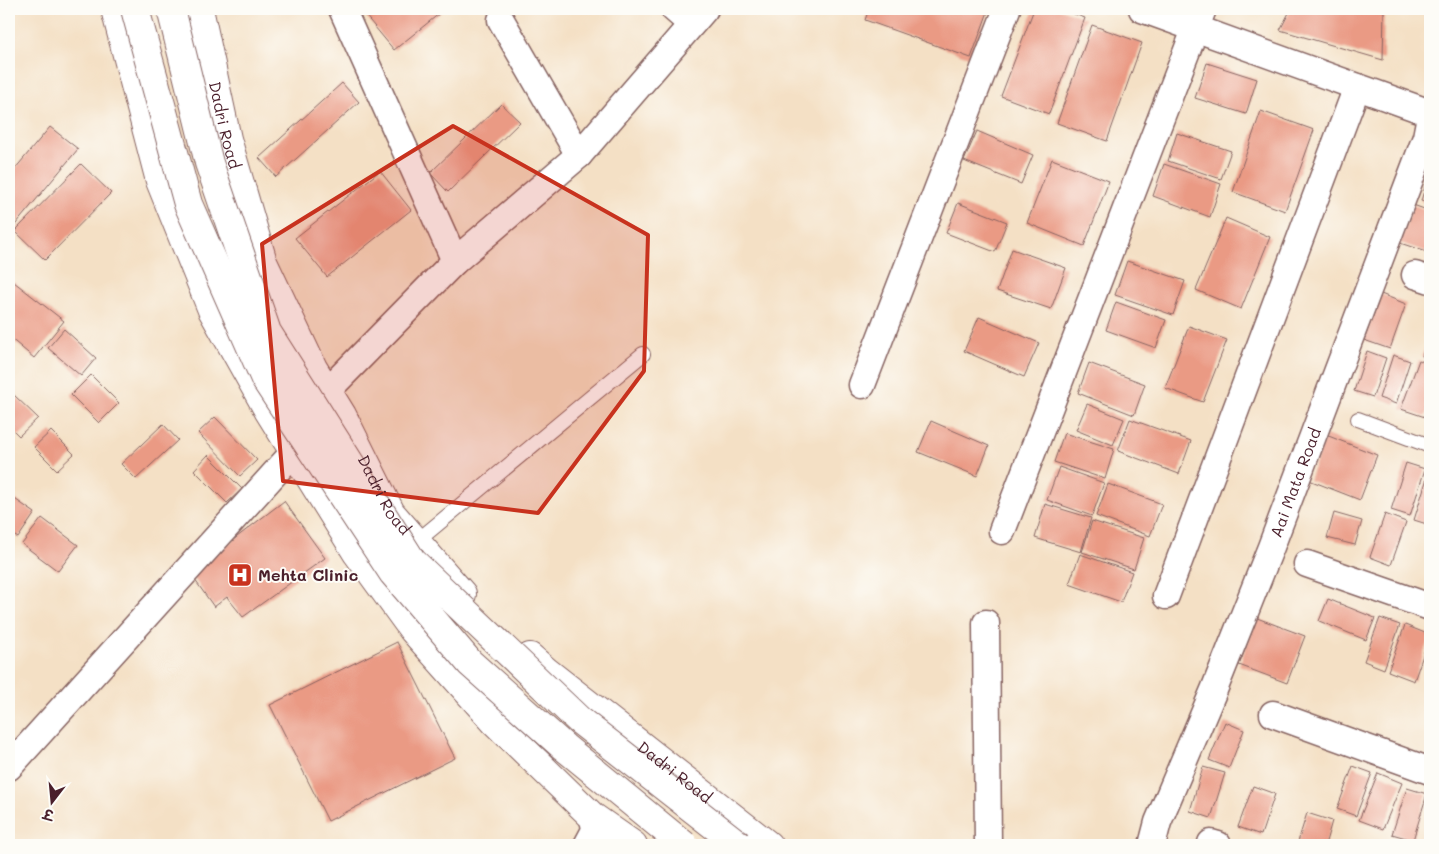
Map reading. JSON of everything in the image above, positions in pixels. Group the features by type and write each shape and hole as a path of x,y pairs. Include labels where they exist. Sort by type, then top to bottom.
{"street":[{"path":"115,9 160,181 212,310 268,410 294,452 357,553 413,630 496,722 593,817 633,845"},
{"path":"135,9 188,204 265,379 275,395 393,573 470,663 564,747 684,845"},
{"path":"171,9 209,163 267,332 412,561 579,720 739,845"},
{"name":"Dadri Road","path":"199,9 227,139 263,262 313,368 342,415 392,513 457,589 546,671 768,845"},
{"path":"342,9 455,261"},
{"path":"862,385 1007,9"},
{"path":"1142,9 1199,18 1357,87 1430,114"},
{"path":"327,391 455,261 579,155 690,14"},
{"path":"1002,531 1199,18"},
{"path":"501,20 579,155"},
{"path":"1166,596 1357,87"},
{"name":"Aai Mata Road","path":"1152,845 1158,822 1214,690 1278,529 1426,137 1430,114"},
{"path":"9,767 294,452 342,415"},
{"path":"1307,564 1430,606"},
{"path":"986,623 988,845"},
{"path":"1273,714 1430,771"},
{"path":"587,845 595,830 593,817"}],"lane":[{"path":"416,542 642,354"},
{"path":"1358,419 1430,446"}],"highlighted area":[{"path":"453,126 648,235 644,371 538,513 283,481 262,244"}],"building":[{"path":"360,9 445,9 394,50"},
{"path":"869,9 989,9 971,58 865,20"},
{"path":"1034,9 1061,9 1085,18 1049,114 1001,96"},
{"path":"1291,9 1384,9 1383,60 1280,30"},
{"path":"1092,25 1142,43 1107,141 1057,123"},
{"path":"1207,63 1257,79 1246,114 1195,98"},
{"path":"342,83 359,102 276,177 259,158"},
{"path":"501,104 520,122 448,192 430,173"},
{"path":"1261,111 1314,130 1285,211 1233,192"},
{"path":"50,127 78,149 11,230 9,228 9,176"},
{"path":"977,131 1033,155 1021,184 964,161"},
{"path":"1177,133 1231,151 1221,179 1168,161"},
{"path":"1052,159 1109,181 1084,246 1027,223"},
{"path":"81,164 111,193 45,260 15,231"},
{"path":"1164,164 1221,184 1210,217 1153,196"},
{"path":"1430,169 1430,204 1421,201"},
{"path":"380,171 411,210 327,277 295,238"},
{"path":"958,203 1007,222 995,252 946,233"},
{"path":"1413,205 1430,211 1430,242 1427,252 1400,243"},
{"path":"1226,218 1270,237 1241,309 1196,290"},
{"path":"1012,249 1066,268 1051,309 997,291"},
{"path":"1127,261 1185,281 1173,315 1115,295"},
{"path":"14,282 64,321 34,358 9,337 9,289"},
{"path":"1381,294 1406,304 1390,349 1364,340"},
{"path":"1116,302 1166,320 1156,348 1106,330"},
{"path":"979,317 1039,343 1024,377 964,351"},
{"path":"1189,326 1227,340 1203,402 1165,388"},
{"path":"64,329 96,358 81,376 48,348"},
{"path":"1430,333 1430,359 1422,356"},
{"path":"1367,351 1386,358 1373,397 1354,391"},
{"path":"1393,355 1410,361 1396,404 1379,398"},
{"path":"1419,360 1430,365 1430,404 1425,417 1401,409"},
{"path":"1089,363 1145,384 1134,415 1078,393"},
{"path":"91,375 119,403 99,423 71,395"},
{"path":"14,395 38,418 19,436 9,426 9,400"},
{"path":"1087,404 1124,419 1113,445 1076,430"},
{"path":"215,417 257,460 240,476 198,433"},
{"path":"1130,419 1191,441 1179,474 1118,451"},
{"path":"931,421 989,446 977,476 918,452"},
{"path":"163,424 178,440 136,479 121,464"},
{"path":"51,431 74,454 57,470 34,447"},
{"path":"1064,433 1114,449 1105,479 1054,462"},
{"path":"1326,435 1377,455 1360,500 1309,480"},
{"path":"208,455 242,489 227,503 194,470"},
{"path":"1406,463 1425,469 1410,516 1391,510"},
{"path":"1059,467 1104,483 1092,516 1047,500"},
{"path":"1427,478 1430,479 1430,525 1414,520"},
{"path":"1108,484 1162,504 1150,536 1096,516"},
{"path":"9,495 35,513 18,538 9,532"},
{"path":"284,501 325,558 243,617 227,597 214,607 190,573"},
{"path":"1045,504 1091,518 1081,552 1035,538"},
{"path":"1334,513 1362,521 1355,545 1327,538"},
{"path":"1385,514 1406,522 1391,565 1370,557"},
{"path":"42,518 78,545 58,571 22,544"},
{"path":"1092,521 1144,538 1134,569 1082,552"},
{"path":"1080,554 1132,572 1121,602 1069,584"},
{"path":"1328,599 1375,618 1366,640 1319,621"},
{"path":"1257,618 1305,636 1287,683 1239,665"},
{"path":"1380,618 1400,625 1384,669 1364,661"},
{"path":"1405,625 1430,635 1414,681 1388,671"},
{"path":"397,642 455,758 328,821 270,705"},
{"path":"1225,722 1244,730 1229,768 1209,760"},
{"path":"1353,766 1372,773 1356,816 1337,809"},
{"path":"1203,767 1225,773 1211,818 1190,811"},
{"path":"1378,773 1402,783 1383,829 1359,820"},
{"path":"1253,786 1275,794 1261,835 1238,827"},
{"path":"1407,788 1427,794 1413,840 1392,834"},
{"path":"1307,813 1332,821 1325,845 1297,845"}],"place":[{"name":"Mehta Clinic","path":"240,575"}]}
